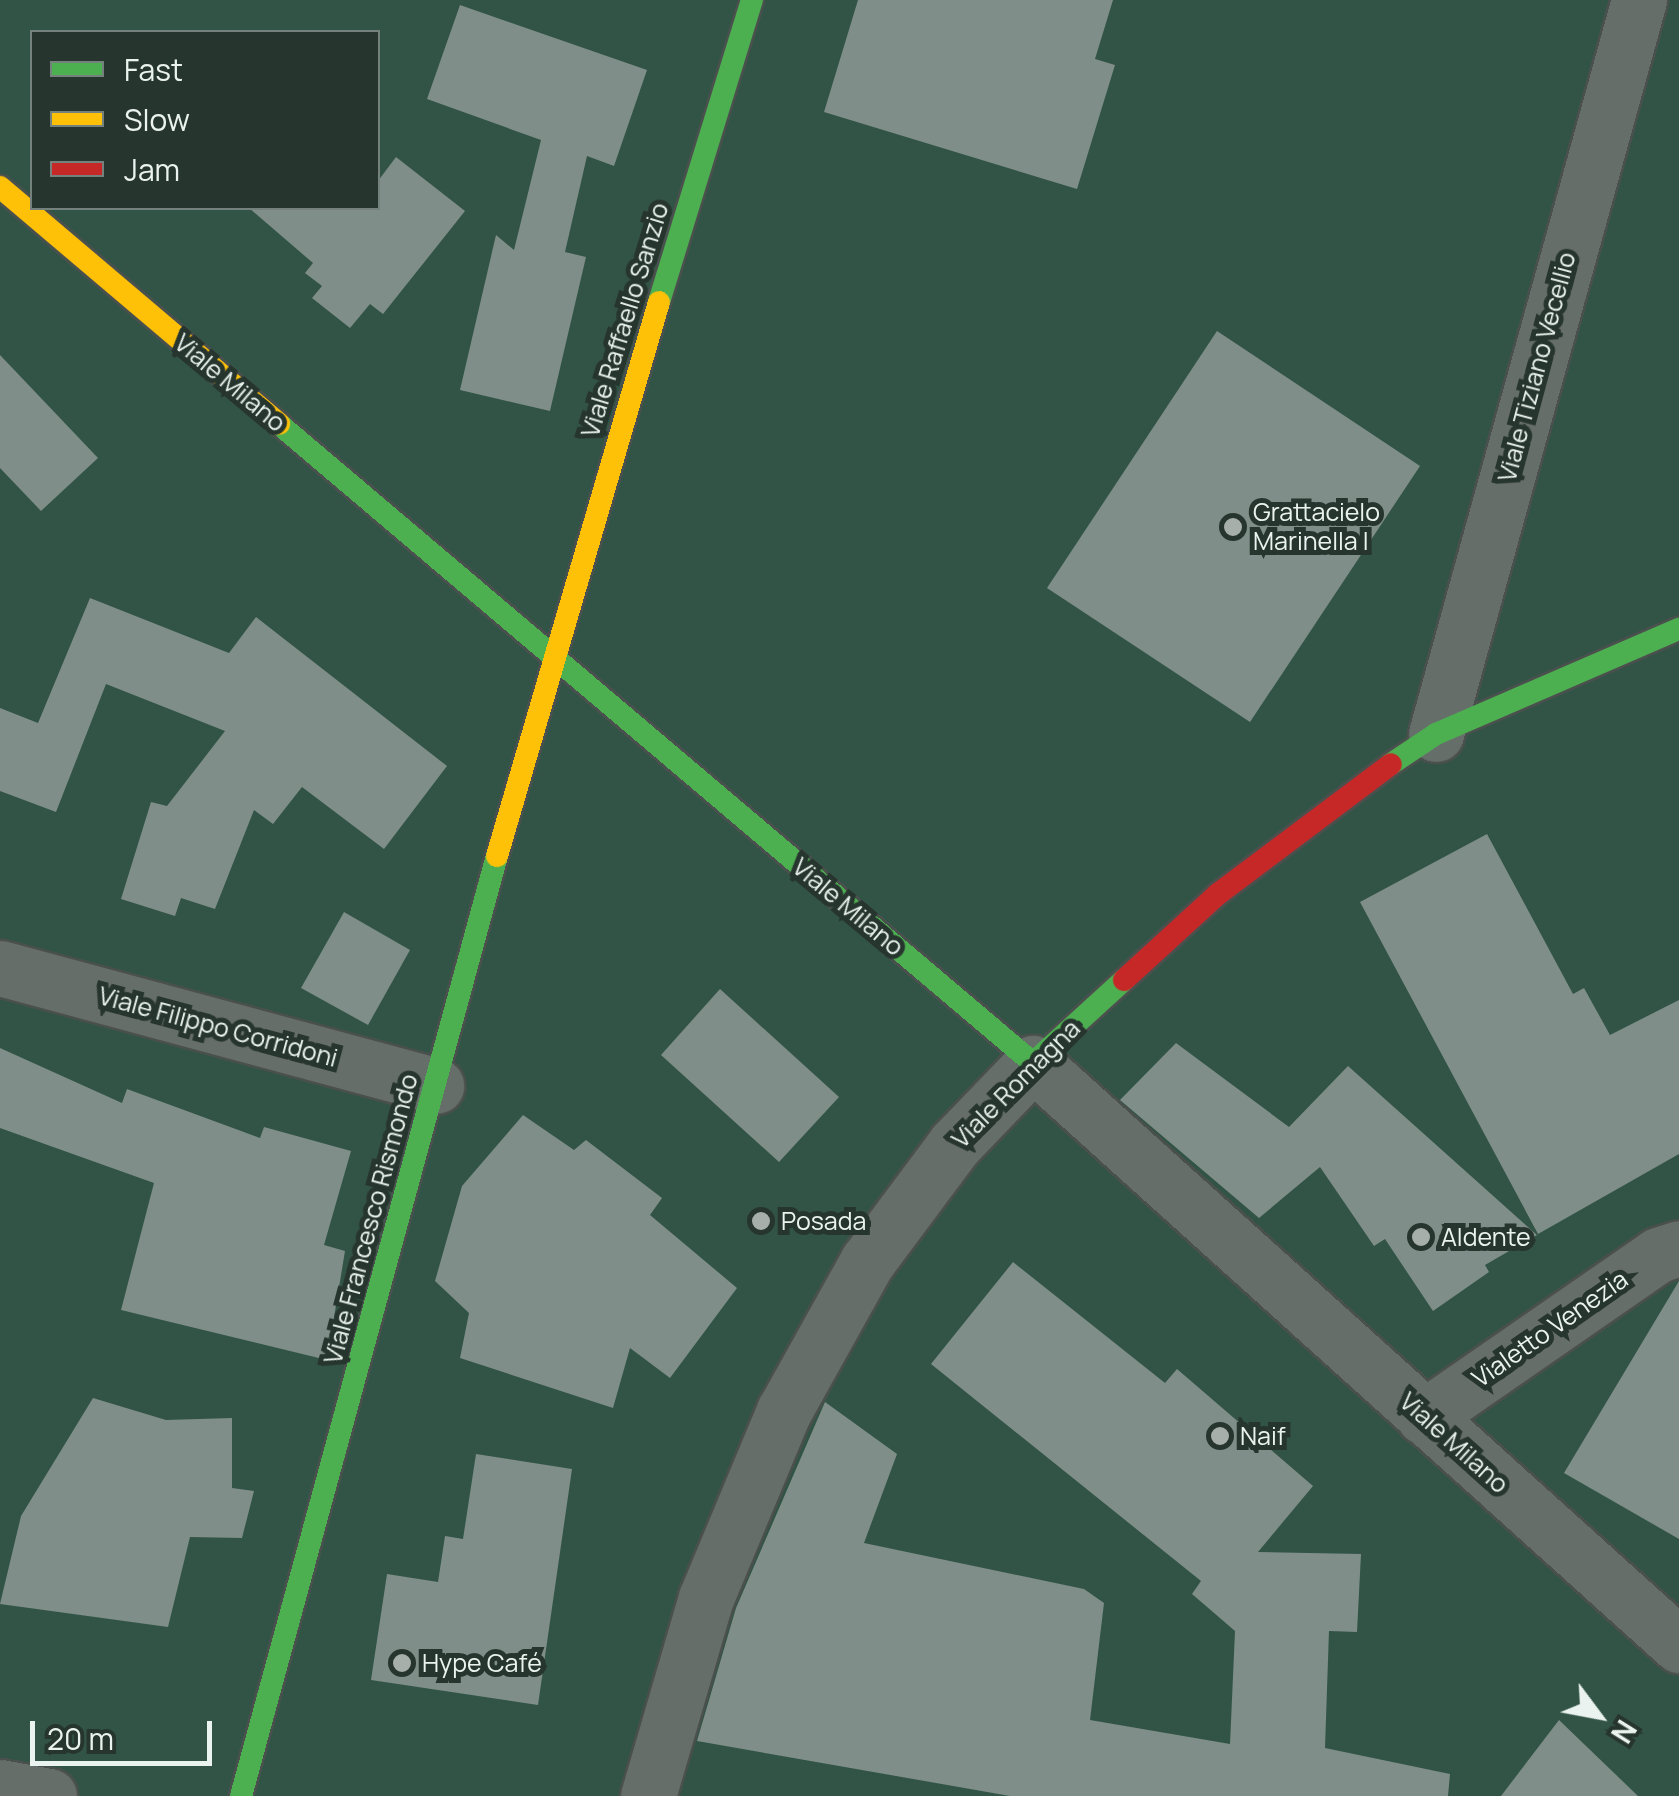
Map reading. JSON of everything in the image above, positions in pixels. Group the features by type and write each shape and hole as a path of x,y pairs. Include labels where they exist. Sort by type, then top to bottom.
{"street":[{"name":"Viale Raffaello Sanzio","path":"550,656 752,0"},
{"name":"Viale Tiziano Vecellio","path":"1436,734 1638,0"},
{"name":"Viale Milano","path":"0,187 1033,1063 1679,1645"},
{"name":"Viale Romagna","path":"648,1796 706,1598 784,1411 866,1262 955,1144 1033,1063 1218,894 1436,734 1679,629"},
{"name":"Viale Francesco Rismondo","path":"241,1796 550,656"},
{"name":"Viale Filippo Corridoni","path":"0,968 436,1086"},
{"name":"Vialetto Venezia","path":"1424,1416 1658,1254 1679,1248"},
{"path":"0,1788 48,1796"}],"green space":[{"path":"0,0 1679,0 1679,1796 0,1796"}],"building":[{"path":"858,0 1113,0 1095,59 1115,65 1077,189 824,112"},
{"path":"460,5 647,70 614,166 587,156 565,252 586,257 550,411 460,390 496,235 514,250 541,140 427,99"},
{"path":"396,157 465,211 383,314 370,304 350,328 312,298 322,286 305,273 313,263 251,210 380,210 380,178"},
{"name":"Grattacielo Marinella I","path":"1217,331 1420,466 1250,722 1047,588"},
{"path":"0,355 98,458 41,511 0,468"},
{"path":"90,598 229,653 256,617 447,766 384,849 302,787 273,824 254,810 215,909 181,898 175,916 121,899 151,802 167,806 225,731 106,684 56,812 0,791 0,708 38,723"},
{"path":"1487,834 1573,994 1584,988 1610,1035 1679,1000 1679,1154 1538,1234 1360,902"},
{"path":"344,912 410,950 368,1025 301,988"},
{"path":"720,989 839,1097 779,1162 661,1055"},
{"path":"1176,1043 1289,1127 1348,1066 1537,1235 1485,1265 1489,1272 1433,1311 1385,1239 1374,1246 1320,1167 1259,1218 1120,1100"},
{"path":"0,1048 122,1103 127,1089 260,1138 264,1127 351,1151 324,1245 345,1251 327,1360 121,1310 154,1183 0,1128"},
{"path":"523,1115 574,1150 586,1140 662,1198 650,1215 737,1288 670,1378 630,1348 613,1408 460,1358 469,1313 435,1281 462,1186"},
{"path":"1013,1262 1165,1383 1177,1369 1313,1486 1258,1552 1361,1554 1357,1632 1329,1631 1325,1748 1450,1774 1448,1796 1010,1796 697,1741 736,1608 825,1402 897,1454 864,1543 1084,1589 1104,1603 1090,1720 1230,1744 1235,1631 1192,1594 1201,1581 931,1364"},
{"path":"1679,1281 1679,1539 1564,1473"},
{"path":"93,1398 166,1420 232,1418 232,1488 254,1491 242,1538 190,1537 168,1627 0,1604 21,1516"},
{"path":"476,1454 572,1469 538,1705 371,1680 387,1574 438,1582 445,1536 463,1539"},
{"path":"1559,1720 1638,1796 1501,1796"}],"traffic: fast":[{"path":"659,302 752,0"},
{"path":"279,424 1033,1063 1124,980"},
{"path":"1391,764 1436,734 1679,629"},
{"path":"241,1796 497,856"}],"traffic: slow":[{"path":"0,187 279,424"},
{"path":"497,856 659,302"}],"traffic: jam":[{"path":"1124,980 1218,894 1391,764"}],"place":[{"name":"Grattacielo Marinella I","path":"1233,527"},
{"name":"Posada","path":"761,1221"},
{"name":"Aldente","path":"1421,1237"},
{"name":"Naif","path":"1220,1436"},
{"name":"Hype Café","path":"402,1663"}]}
